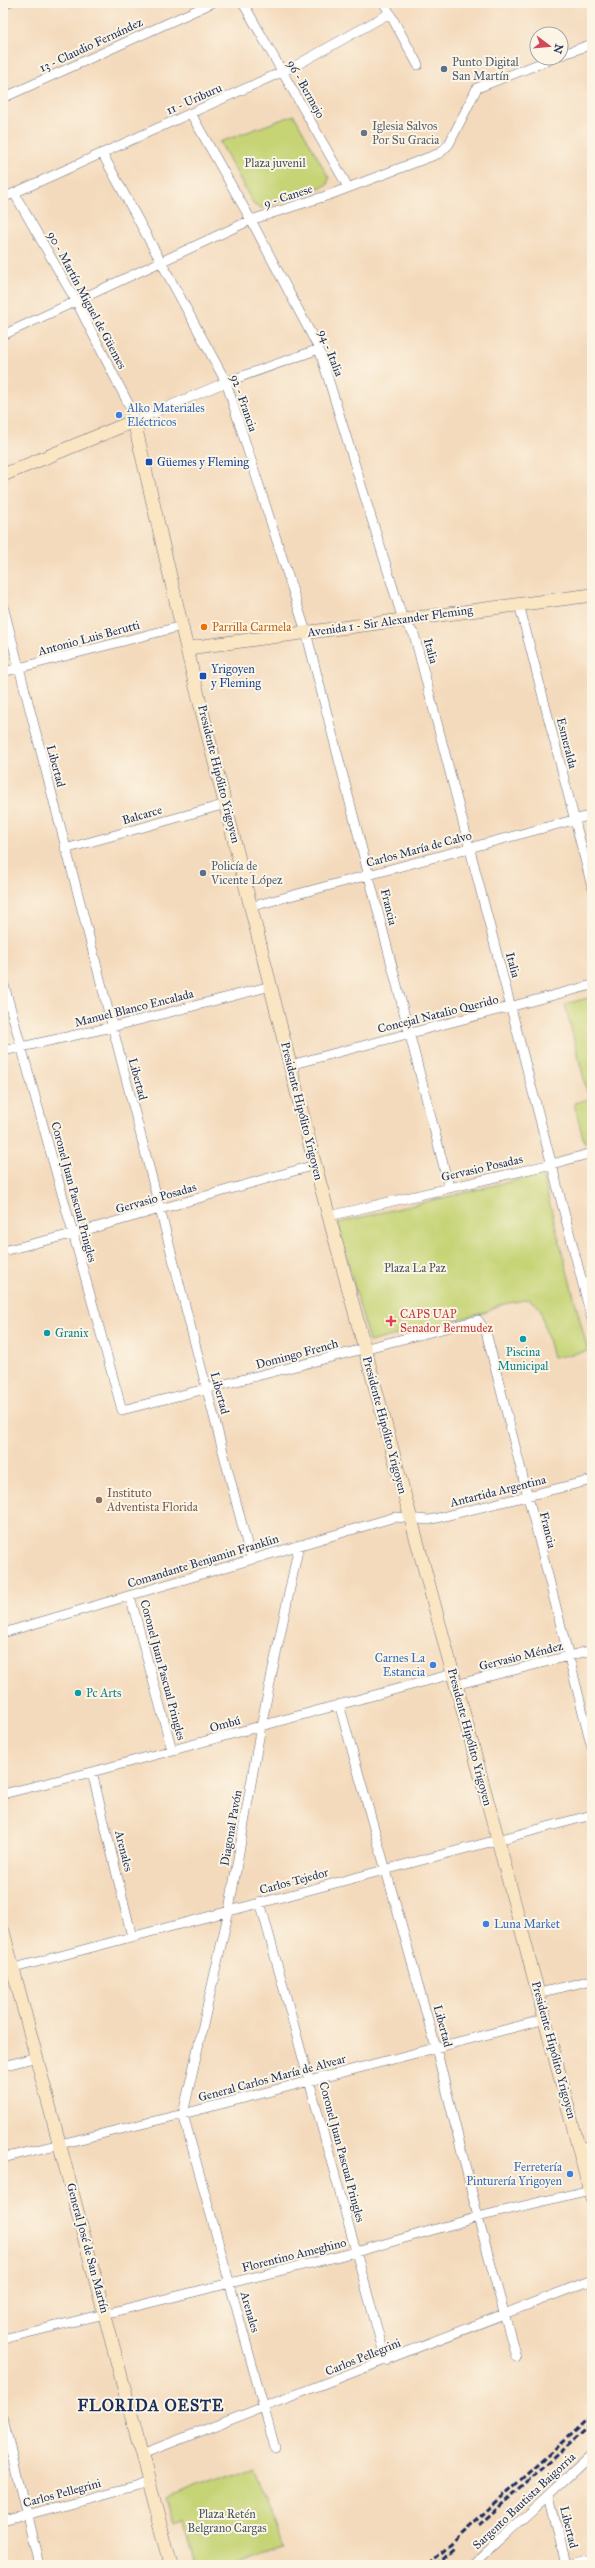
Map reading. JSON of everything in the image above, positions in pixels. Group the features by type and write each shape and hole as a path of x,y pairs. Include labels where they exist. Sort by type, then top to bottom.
{"street":[{"path":"3,6 8,3"},
{"name":"13 - Claudio Fernández","path":"3,98 212,3"},
{"name":"96 - Bermejo","path":"243,3 348,187"},
{"path":"384,3 418,65"},
{"name":"11 - Uriburu","path":"3,198 282,72 390,13"},
{"path":"569,52 592,44"},
{"name":"9 - Canese","path":"3,335 251,220 348,187 440,153 448,144 476,88 533,66"},
{"name":"94 - Italia","path":"191,114 251,220 319,349 403,620"},
{"name":"92 - Francia","path":"102,153 162,261 226,382 306,632"},
{"name":"90 - Martín Miguel de Güemes","path":"14,193 76,302 131,409 134,421"},
{"path":"3,474 226,382 319,349"},
{"name":"Presidente Hipólito Yrigoyen","path":"134,421 182,626 315,1165 546,2019 586,2147 591,2194"},
{"name":"Avenida 1 - Sir Alexander Fleming","path":"188,648 592,595"},
{"name":"Esmeralda","path":"519,604 592,887"},
{"name":"Libertad","path":"3,606 18,669 251,1559"},
{"name":"Italia","path":"403,620 414,634 592,1317"},
{"name":"Antonio Luis Berutti","path":"3,672 182,626"},
{"name":"Francia","path":"306,632 449,1187"},
{"name":"Balcarce","path":"65,849 226,804"},
{"name":"Carlos María de Calvo","path":"252,906 369,876 592,815"},
{"name":"Coronel Juan Pascual Pringles","path":"3,981 23,1047 72,1234 122,1410"},
{"name":"Concejal Natalio Querido","path":"290,1065 512,1008 592,985"},
{"name":"Manuel Blanco Encalada","path":"3,1051 112,1027 271,986"},
{"name":"Gervasio Posadas","path":"329,1216 552,1164 592,1153"},
{"name":"Gervasio Posadas","path":"3,1251 160,1210 315,1165"},
{"name":"Francia","path":"478,1320 486,1332 592,1748"},
{"name":"Domingo French","path":"122,1410 478,1320"},
{"name":"Antartida Argentina","path":"410,1518 429,1520 592,1480"},
{"name":"Comandante Benjamin Franklin","path":"3,1633 395,1517 410,1518"},
{"name":"Diagonal Pavón","path":"183,2114 229,1910 261,1726 299,1545"},
{"name":"Coronel Juan Pascual Pringles","path":"130,1596 172,1750"},
{"name":"Gervasio Méndez","path":"453,1679 568,1657 592,1650"},
{"name":"Ombú","path":"3,1794 92,1772 339,1704 453,1679"},
{"name":"Libertad","path":"339,1704 436,2048 478,2218 516,2357"},
{"name":"Arenales","path":"92,1772 132,1937"},
{"name":"Carlos Tejedor","path":"8,1970 229,1910 592,1815"},
{"name":"Coronel Juan Pascual Pringles","path":"260,1902 311,2081 386,2362"},
{"name":"General José de San Martín","path":"3,1931 8,1970 37,2057 171,2565"},
{"path":"539,1993 592,1980"},
{"name":"General Carlos María de Alvear","path":"3,2158 183,2114 546,2019"},
{"path":"3,2066 37,2057"},
{"name":"Arenales","path":"183,2114 275,2448"},
{"name":"Florentino Ameghino","path":"3,2339 356,2252 478,2218 591,2194"},
{"name":"Carlos Pellegrini","path":"142,2454 386,2362 504,2312 592,2280"},
{"path":"3,2419 39,2565"},
{"name":"Sargento Bautista Baigorria","path":"473,2565 592,2454"},
{"name":"Carlos Pellegrini","path":"3,2521 150,2482"},
{"name":"Libertad","path":"549,2495 566,2565"},
{"path":"571,2565 592,2560"}],"green space":[{"name":"Plaza juvenil","path":"294,115 329,178 327,185 261,208 254,205 220,142"},
{"path":"592,997 592,1140 584,1142 574,1103 589,1099 565,1004"},
{"name":"Plaza La Paz","path":"542,1174 588,1351 553,1358 540,1308 529,1299 499,1305 487,1312 369,1342 338,1223"},
{"name":"Plaza Retén Belgrano Cargas","path":"252,2466 284,2550 237,2565 196,2565 183,2522 174,2525 166,2498"}],"railway":[{"path":"427,2565 592,2415"},
{"path":"479,2525 592,2423"},
{"path":"436,2565 454,2548"}],"place":[{"name":"Punto Digital San Martín","path":"444,69"},
{"name":"Iglesia Salvos Por Su Gracia","path":"364,133"},
{"name":"Alko Materiales Eléctricos","path":"119,415"},
{"name":"Güemes y Fleming","path":"149,462"},
{"name":"Parrilla Carmela","path":"204,627"},
{"name":"Yrigoyen y Fleming","path":"203,676"},
{"name":"Policía de Vicente López","path":"203,873"},
{"name":"CAPS UAP Senador Bermudez","path":"391,1321"},
{"name":"Granix","path":"47,1333"},
{"name":"Piscina Municipal","path":"523,1339"},
{"name":"Instituto Adventista Florida","path":"99,1500"},
{"name":"Carnes La Estancia","path":"433,1665"},
{"name":"Pc Arts","path":"78,1693"},
{"name":"Luna Market","path":"486,1924"},
{"name":"Ferretería Pinturería Yrigoyen","path":"570,2174"}],"district":[{"name":"FLORIDA OESTE","path":"151,2405"}]}
